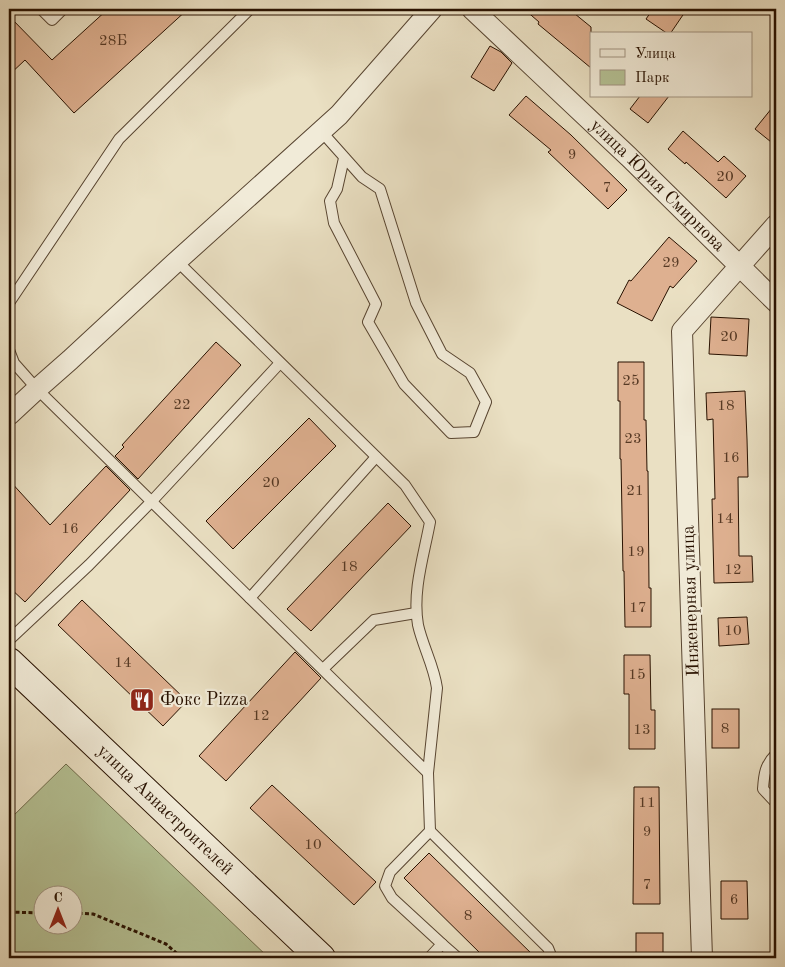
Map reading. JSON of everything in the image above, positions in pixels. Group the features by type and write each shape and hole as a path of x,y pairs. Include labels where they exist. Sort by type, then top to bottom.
{"street":[{"path":"9,415 339,115 432,9"},
{"name":"улица Юрия Смирнова","path":"472,9 615,144 776,302"},
{"name":"Инженерная улица","path":"702,958 682,331 776,225"},
{"name":"улица Авиастроителей","path":"9,662 321,958"}],"lane":[{"path":"41,9 52,20 63,9"},
{"path":"9,303 119,139 250,9"},
{"path":"321,131 362,178 380,189 416,302 442,354 470,373 486,402 474,432 451,433 404,384 368,322 376,304 334,223 330,201 337,189 344,158"},
{"path":"177,261 405,484 430,522 418,584 416,613 435,674 437,688 428,773 430,831 548,948 552,958"},
{"path":"9,350 14,363 37,388 428,773"},
{"path":"9,640 89,565 152,501 280,363"},
{"path":"250,598 376,457"},
{"path":"323,669 374,620 416,613"},
{"path":"776,754 770,760 764,774 763,789 776,803"},
{"path":"430,831 390,872 385,886 392,898 458,958"},
{"path":"430,958 442,944"}],"path":[{"path":"9,912 32,913"},
{"path":"82,913 93,914 166,944 182,958"}],"green space":[{"path":"66,764 269,958 9,958 9,820"}],"building":[{"path":"108,9 188,9 74,113 25,60 9,75 9,16 52,60"},
{"path":"524,9 569,9 591,27 590,67 538,24 539,22"},
{"path":"653,9 687,9 671,32 665,32 646,19"},
{"path":"490,46 501,52 512,63 494,91 471,77"},
{"path":"526,96 571,135 627,190 608,209 548,152 551,150 509,115"},
{"path":"638,98 667,98 648,123 630,109"},
{"path":"776,103 776,146 755,129"},
{"path":"683,131 718,162 724,156 746,176 726,198 686,162 685,164 668,149"},
{"path":"669,237 697,261 673,288 670,286 652,321 617,303 629,280 631,281"},
{"path":"711,317 749,319 747,356 709,354"},
{"path":"216,342 241,365 138,479 115,456 124,447 122,445"},
{"path":"618,362 644,362 644,420 646,420 648,471 651,627 625,627"},
{"path":"745,391 748,477 738,477 739,556 752,556 753,582 714,583 712,499 715,499 713,419 707,420 706,393"},
{"path":"309,418 336,446 233,549 206,521"},
{"path":"106,466 130,490 25,602 9,587 9,480 50,525"},
{"path":"388,503 411,526 311,631 287,609"},
{"path":"82,600 187,701 163,726 58,625"},
{"path":"747,617 749,644 719,646 718,618"},
{"path":"295,652 321,678 226,781 199,756"},
{"path":"624,655 650,655 651,710 655,710 655,749 629,749 629,694 624,694"},
{"path":"712,709 739,709 739,748 712,748"},
{"path":"272,785 376,882 354,905 250,808"},
{"path":"634,787 659,787 660,904 633,904"},
{"path":"429,853 536,958 485,958 404,878"},
{"path":"721,881 747,881 748,919 721,919"},
{"path":"636,933 663,933 663,958 636,958"}],"place":[{"name":"Фокс Pizza","path":"142,700"}]}
